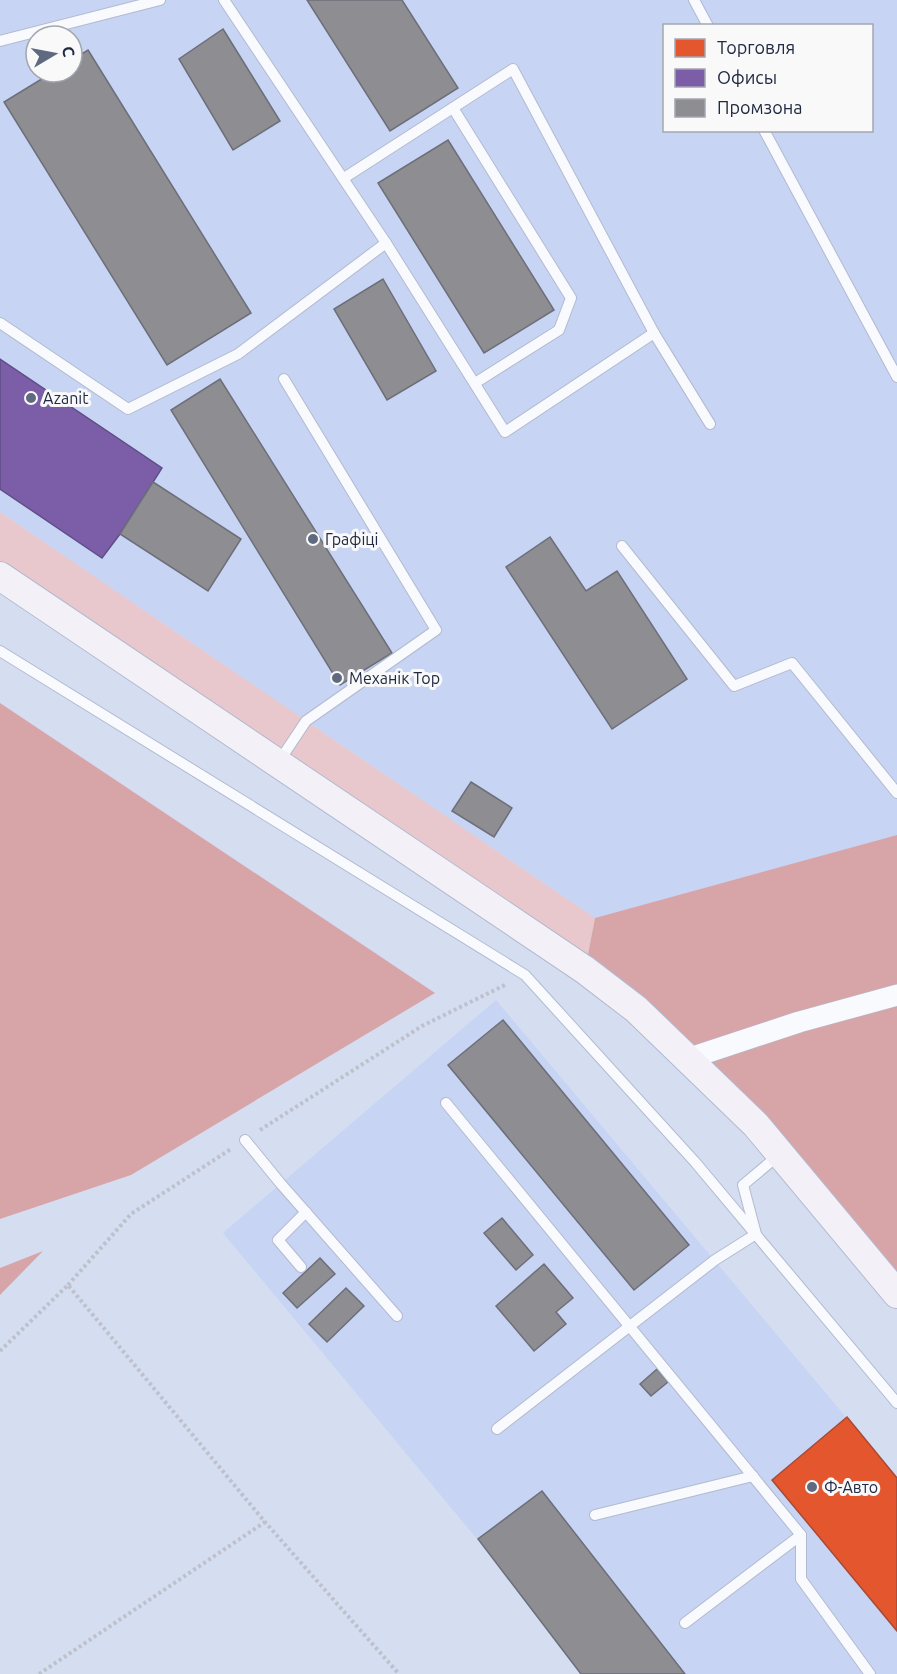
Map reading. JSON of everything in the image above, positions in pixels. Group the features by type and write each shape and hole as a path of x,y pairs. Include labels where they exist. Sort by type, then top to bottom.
{"main road":[{"path":"0,576 585,970 636,1009 756,1125 897,1294"}],"street":[{"path":"687,1059 799,1022 897,995"}],"lane":[{"path":"0,41 160,0"},
{"path":"224,0 344,178 505,432 654,333"},
{"path":"694,0 707,24"},
{"path":"344,178 513,69 654,333 710,424"},
{"path":"453,108 572,298 559,330 475,383"},
{"path":"765,132 897,377"},
{"path":"0,323 128,409 238,354 386,243"},
{"path":"278,763 306,721 436,630 284,379"},
{"path":"622,546 734,686 792,663 897,793"},
{"path":"0,651 525,975 695,1162 897,1403"},
{"path":"446,1103 801,1535 801,1579 870,1674"},
{"path":"245,1140 397,1316"},
{"path":"756,1234 743,1185 781,1154"},
{"path":"301,1267 278,1239 306,1212"},
{"path":"497,1429 632,1327 715,1260 756,1234"},
{"path":"595,1515 753,1476"},
{"path":"685,1623 801,1535"}],"path":[{"path":"0,1351 68,1285 131,1214 422,1026 525,975"},
{"path":"68,1285 265,1522 399,1674"},
{"path":"39,1674 265,1522"}],"shaded area":[{"path":"0,0 897,0 897,835 595,918 0,512"},
{"path":"0,512 595,918 585,970 0,576"},
{"path":"0,703 435,993 131,1175 0,1219"},
{"path":"897,835 897,1294 781,1154 585,970 595,918"},
{"path":"496,1000 897,1478 897,1674 581,1674 477,1539 223,1233"},
{"path":"43,1251 0,1295 0,1268"}],"building: Торговля":[{"path":"847,1417 897,1478 897,1631 772,1480"}],"building: Офисы":[{"path":"0,359 162,468 102,558 0,489"}],"building: Промзона":[{"path":"307,0 402,0 458,88 390,131"},
{"path":"223,29 280,121 233,150 179,59"},
{"path":"88,50 251,313 167,365 4,102 33,84 84,84 84,52"},
{"path":"448,140 554,310 484,353 378,183"},
{"path":"383,279 436,371 387,400 334,309"},
{"path":"220,379 392,653 340,685 171,410"},
{"path":"153,482 241,539 208,591 120,534"},
{"path":"550,537 586,591 617,571 687,679 612,729 506,567"},
{"path":"471,782 512,808 494,837 452,811"},
{"path":"503,1020 689,1245 634,1290 448,1065"},
{"path":"502,1218 533,1255 516,1270 484,1233"},
{"path":"320,1258 335,1274 297,1308 283,1293"},
{"path":"544,1264 573,1298 556,1312 566,1324 534,1351 496,1306"},
{"path":"346,1288 364,1306 327,1342 309,1324"},
{"path":"657,1369 668,1382 651,1396 640,1384"},
{"path":"542,1491 685,1674 581,1674 478,1539"}],"place":[{"name":"Azanit","path":"31,398"},
{"name":"Графіці","path":"313,539"},
{"name":"Механік Тор","path":"337,678"},
{"name":"Ф-Авто","path":"812,1487"}]}
